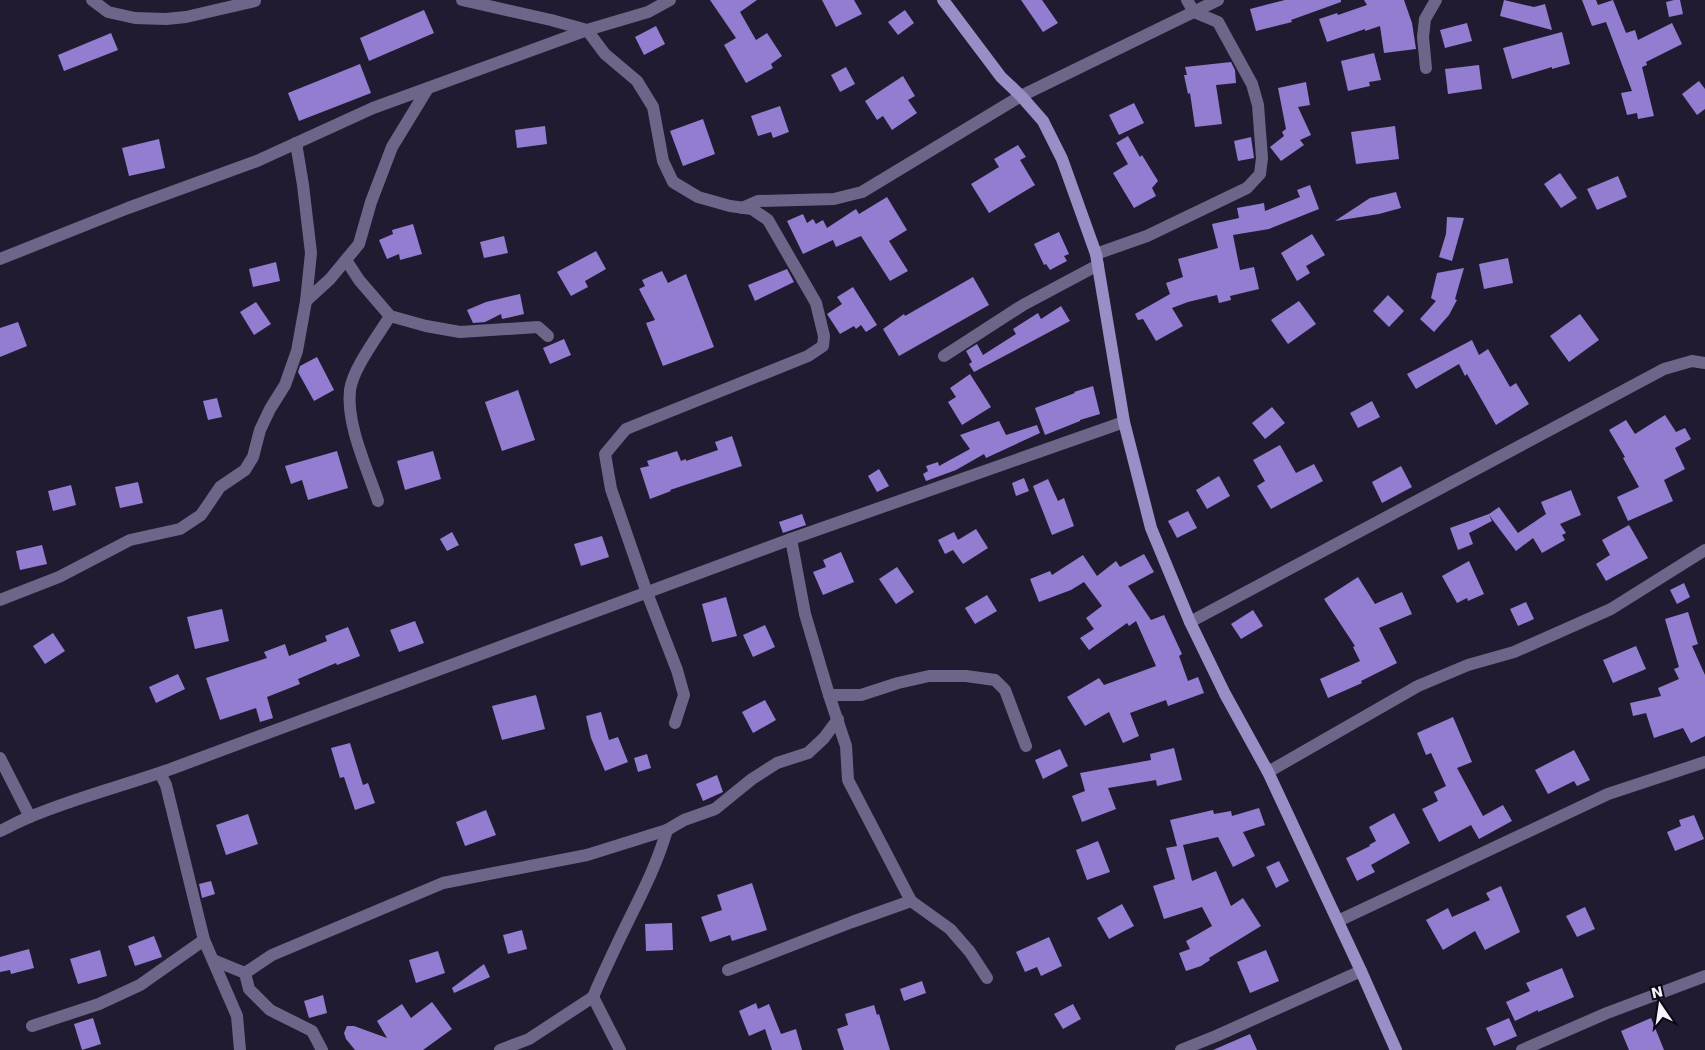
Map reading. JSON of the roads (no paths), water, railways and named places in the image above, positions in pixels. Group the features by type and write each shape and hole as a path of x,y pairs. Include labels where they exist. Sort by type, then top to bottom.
{"main road":[{"path":"943,0 1001,77 1021,96 1042,121 1062,159 1097,259 1124,422 1151,528 1190,622 1225,694 1268,772 1396,1050"}],"street":[{"path":"92,0 108,12 135,18 166,19 186,17 258,0"},
{"path":"462,0 588,30 605,54 637,81 653,107 663,161 673,182 698,197 752,209 768,220 816,303 824,336 823,346 808,356 626,429 605,454 611,489 647,594 677,670 684,695 676,723"},
{"path":"0,259 128,208 257,161 373,108 588,30 648,12 670,0"},
{"path":"944,356 1097,259 1247,188 1260,174 1262,158 1258,105 1252,84 1218,22 1194,12 1187,0"},
{"path":"742,208 758,201 834,199 862,192 1021,96 1218,0"},
{"path":"1426,68 1423,37 1425,19 1436,0"},
{"path":"306,302 330,278 359,244 371,202 392,146 428,88"},
{"path":"0,600 59,577 130,540 180,528 201,515 220,487 245,470 253,458 260,430 285,385 297,351 306,302 310,253 303,185 296,143"},
{"path":"346,260 359,280 390,316 426,326 460,332 538,327 548,336"},
{"path":"378,500 350,418 350,388 360,363 390,316"},
{"path":"1190,622 1664,369 1692,362 1705,363"},
{"path":"0,831 30,816 160,772 647,594 791,539 1124,422"},
{"path":"791,539 805,614 846,746 848,780 910,901 950,929 970,952 987,978"},
{"path":"1268,772 1418,686 1468,666 1514,652 1611,609 1705,550"},
{"path":"829,695 861,695 898,683 929,676 966,676 995,680 1005,690 1026,746"},
{"path":"245,972 272,955 442,883 587,856 667,830 684,820 715,809 752,779 777,763 808,753 824,738 838,719"},
{"path":"0,758 30,816"},
{"path":"1338,921 1608,794 1705,762"},
{"path":"160,772 166,785 204,940 237,1016 240,1050"},
{"path":"500,1050 529,1039 593,996 650,880 660,856 667,830"},
{"path":"728,970 910,901"},
{"path":"32,1026 99,1004 140,985 204,940"},
{"path":"213,960 245,972"},
{"path":"1181,1050 1361,971"},
{"path":"245,972 249,989 270,1010 312,1031 322,1050"},
{"path":"1522,1050 1607,1013 1704,979"},
{"path":"593,996 620,1050"}]}
